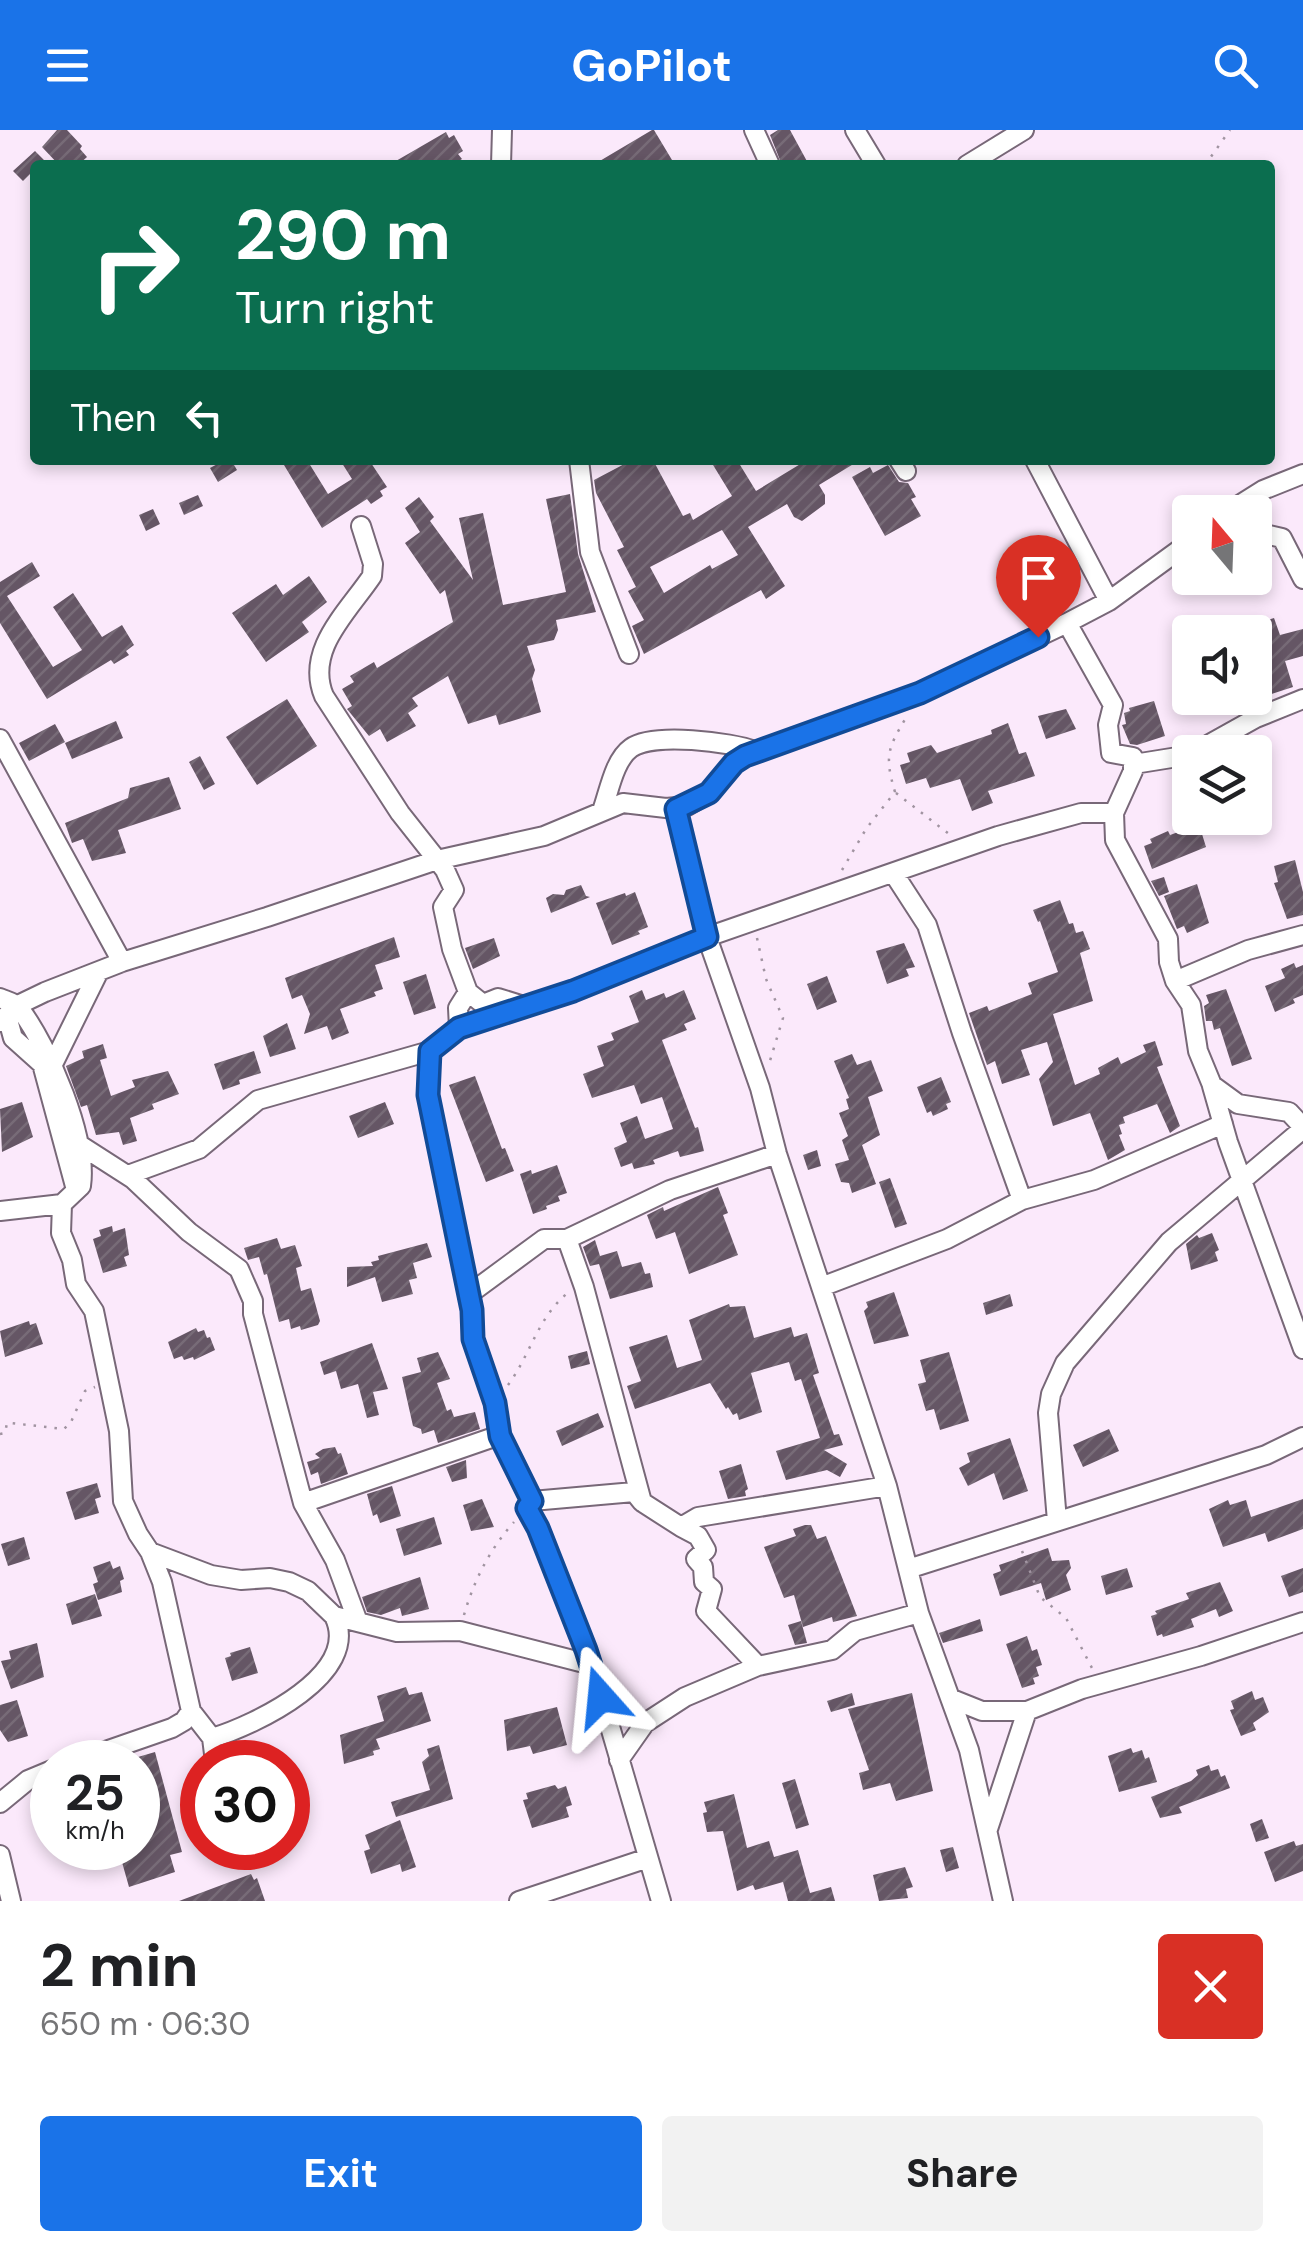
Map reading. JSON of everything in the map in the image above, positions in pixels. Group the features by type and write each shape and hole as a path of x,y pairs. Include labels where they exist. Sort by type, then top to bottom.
{"street":[{"path":"501,160 502,130"},
{"path":"754,130 768,160"},
{"path":"856,130 873,160"},
{"path":"976,160 1024,130"},
{"path":"580,465 590,552 630,654"},
{"path":"1038,465 1109,602"},
{"path":"1255,495 1302,475"},
{"path":"361,526 374,564 372,576 321,650 318,680 324,696 454,890 442,907 468,992 483,1004 498,998 528,1007"},
{"path":"1272,536 1282,538 1303,579"},
{"path":"6,1010 122,962 268,918 437,860 544,836 628,802 676,809 709,793 734,763 754,751 920,693 1109,602 1172,555"},
{"path":"1067,623 1113,705 1108,725 1111,754 1133,757 1134,764 1114,813 1115,840 1168,939 1168,962 1191,1005 1198,1050 1303,1349"},
{"path":"1226,735 1303,699"},
{"path":"0,739 122,962"},
{"path":"602,811 624,755 642,742 722,742 754,751"},
{"path":"1134,764 1172,758"},
{"path":"676,809 707,937 760,1088 777,1154 887,1486 918,1613 952,1699 979,1786 1003,1901"},
{"path":"128,1175 199,1149 258,1100 430,1051 459,1028 528,1007 707,937 998,836 1081,813 1114,813"},
{"path":"894,874 928,925 1022,1200"},
{"path":"1175,981 1248,950 1303,934"},
{"path":"53,1064 98,973"},
{"path":"459,1028 458,1008 468,992"},
{"path":"0,1211 62,1204 81,1186 83,1172 80,1144 53,1064 6,1010"},
{"path":"6,1010 13,1038 42,1064 76,1190"},
{"path":"430,1051 428,1095 468,1295 473,1339 495,1403 500,1436 592,1666 661,1901"},
{"path":"1057,1521 1048,1413 1060,1372 1076,1347 1169,1242 1303,1128 1289,1112 1238,1104 1212,1085"},
{"path":"822,1287 947,1239 1022,1200 1094,1180 1223,1124"},
{"path":"80,1144 128,1175 189,1232 239,1269 253,1301 253,1314 303,1502 335,1560 358,1622"},
{"path":"468,1295 544,1238 567,1239 670,1190 777,1154"},
{"path":"62,1204 60,1232 72,1260 76,1284 94,1311 122,1445 124,1501 150,1552 170,1610 191,1711 212,1738 260,1720 324,1673 333,1659 340,1628 334,1616 308,1591 270,1578 210,1576 150,1552"},
{"path":"567,1239 584,1287 642,1502"},
{"path":"303,1502 500,1436"},
{"path":"908,1569 1266,1455 1303,1437"},
{"path":"682,1527 698,1517 887,1486"},
{"path":"530,1505 634,1492 642,1502 698,1536 706,1550 696,1559 703,1567 704,1582 712,1589 706,1610 758,1666"},
{"path":"619,1760 637,1732 685,1696 758,1666 832,1650 855,1631 918,1613"},
{"path":"334,1616 397,1632 460,1631 592,1666"},
{"path":"952,1699 982,1711 1028,1711 1100,1684 1202,1656 1303,1622"},
{"path":"137,1740 172,1728 191,1711"},
{"path":"987,1831 1028,1711"},
{"path":"0,1802 30,1779"},
{"path":"0,1855 2,1878 12,1901"},
{"path":"519,1901 648,1858"}],"path":[{"path":"1208,160 1230,130"},
{"path":"895,792 952,835"},
{"path":"495,1403 517,1373 553,1304 574,1289 584,1287"},
{"path":"0,1434 11,1423 64,1429 72,1422 85,1391 108,1383"},
{"path":"460,1631 473,1588 492,1550 530,1505"},
{"path":"1016,1536 1040,1597 1066,1618 1100,1684"}],"building":[{"path":"57,130 67,130 87,157 54,160 42,147"},
{"path":"652,130 672,160 601,160"},
{"path":"790,130 806,160 780,160 770,135"},
{"path":"446,132 449,138 454,135 463,151 458,154 460,160 398,160"},
{"path":"35,151 44,160 30,160 30,174 23,181 13,171"},
{"path":"234,465 237,470 218,482 210,468"},
{"path":"284,465 310,465 328,494 352,479 343,465 372,465 387,487 380,491 383,496 371,504 367,499 322,528"},
{"path":"622,465 656,465 683,516 690,513 693,520 732,496 713,465 740,465 756,491 799,465 852,465 819,485 825,504 802,521 794,517 787,504 748,527 785,586 766,599 761,590 644,654 632,626 644,620 628,591 636,587 617,550 624,547 596,493 594,480","holes":["722,530 738,555 712,569 710,565 664,593 650,567"]},
{"path":"888,465 899,482 908,483 916,497 911,499 921,516 885,536 852,477 870,467 873,473"},
{"path":"570,494 578,554 596,612 556,620 554,640 527,646 541,712 499,725 496,715 468,724 448,676 412,698 418,706 408,713 416,726 387,742 380,729 369,736 347,709 352,706 342,689 354,682 350,676 374,662 377,668 453,622 445,590 440,594 405,543 420,532 405,508 419,497 434,517 430,521 473,580 459,518 483,513 503,605 566,592 546,499"},
{"path":"198,495 203,506 184,515 179,503"},
{"path":"153,509 160,524 146,531 139,515"},
{"path":"32,562 40,576 7,596 53,667 82,650 53,607 73,593 102,637 122,625 134,645 126,651 129,655 114,664 111,660 47,699 0,623 0,582"},
{"path":"309,576 327,602 302,622 309,632 266,662 232,613 276,584 283,595"},
{"path":"1272,619 1280,635 1303,629 1303,656 1285,661 1293,687 1272,694"},
{"path":"287,699 317,746 257,785 226,737"},
{"path":"1154,701 1165,736 1130,744 1122,725 1126,724 1124,713"},
{"path":"1066,709 1076,729 1046,739 1038,716"},
{"path":"116,721 123,738 72,759 65,743"},
{"path":"1008,723 1019,754 1026,752 1035,776 988,791 993,803 972,811 960,779 930,788 926,778 906,784 900,765 910,762 907,753 931,745 937,753 992,734 991,730"},
{"path":"55,724 65,742 29,761 19,743"},
{"path":"200,756 215,784 204,790 189,762"},
{"path":"169,777 181,809 118,830 126,853 92,861 83,839 72,843 65,823 128,798 130,788"},
{"path":"1168,831 1170,835 1202,835 1206,847 1152,869 1144,846"},
{"path":"1295,860 1303,892 1303,915 1287,919 1274,883 1278,882 1274,866"},
{"path":"1164,877 1169,892 1159,896 1151,881"},
{"path":"1197,884 1209,923 1187,933 1184,926 1177,929 1164,896"},
{"path":"581,885 590,897 551,913 546,898 564,895 566,890"},
{"path":"635,892 648,927 612,945 596,903"},
{"path":"1060,900 1069,924 1073,923 1076,933 1083,931 1090,949 1080,953 1093,1001 1053,1014 1075,1085 1100,1074 1098,1068 1118,1057 1121,1064 1146,1052 1143,1045 1155,1041 1163,1065 1157,1067 1180,1126 1170,1133 1157,1104 1123,1117 1125,1123 1119,1125 1119,1135 1125,1150 1108,1160 1090,1113 1053,1126 1039,1079 1053,1062 1047,1042 1021,1050 1030,1075 1002,1084 995,1061 987,1065 969,1013 987,1006 989,1011 1032,994 1028,983 1058,972 1033,910"},
{"path":"394,937 400,957 375,965 383,989 374,992 376,996 340,1009 349,1033 332,1040 327,1026 304,1034 310,1014 302,995 292,999 285,978"},
{"path":"494,938 500,956 473,969 465,948"},
{"path":"904,943 915,967 906,969 909,976 887,984 876,951"},
{"path":"1294,963 1296,968 1303,965 1303,995 1275,1012 1265,986 1285,978 1281,969"},
{"path":"426,974 436,1008 414,1015 403,982"},
{"path":"827,976 837,1002 817,1010 807,984"},
{"path":"1226,989 1252,1059 1232,1066 1220,1028 1214,1030 1212,1021 1206,1021 1204,1006 1209,1003 1206,995"},
{"path":"642,990 646,1000 664,993 666,998 684,990 696,1019 684,1024 687,1030 662,1040 704,1151 680,1157 678,1151 653,1160 655,1164 634,1169 632,1163 621,1167 614,1148 627,1142 620,1123 637,1116 645,1139 673,1129 662,1097 641,1104 634,1085 592,1098 583,1074 604,1066 597,1046 614,1040 611,1033 639,1022 629,996"},
{"path":"287,1023 296,1049 270,1057 263,1036"},
{"path":"103,1044 107,1058 100,1060 111,1096 135,1087 132,1080 168,1071 179,1094 130,1118 137,1141 123,1145 119,1132 96,1135 87,1105 81,1107 66,1066 84,1058 82,1051"},
{"path":"254,1051 261,1073 223,1090 214,1064"},
{"path":"852,1054 857,1065 871,1060 883,1091 868,1097 880,1135 862,1145 876,1184 852,1193 849,1183 841,1182 835,1164 849,1160 842,1140 848,1136 839,1113 849,1109 849,1098 834,1061"},
{"path":"475,1076 514,1171 486,1182 449,1085"},
{"path":"941,1077 951,1102 946,1104 948,1109 933,1116 931,1111 927,1113 917,1087"},
{"path":"22,1102 33,1137 2,1152 0,1109"},
{"path":"385,1102 394,1124 358,1138 349,1116"},
{"path":"817,1150 821,1166 808,1170 803,1155"},
{"path":"557,1165 567,1193 558,1196 560,1201 533,1214 520,1174"},
{"path":"890,1178 907,1224 895,1228 879,1182"},
{"path":"718,1187 728,1213 723,1215 738,1255 689,1274 675,1232 656,1239 647,1215"},
{"path":"112,1226 113,1232 125,1228 127,1266 103,1273 93,1239 101,1236 99,1230"},
{"path":"1212,1233 1219,1250 1215,1252 1218,1261 1191,1270 1186,1244 1197,1235 1199,1238"},
{"path":"277,1238 281,1249 295,1245 302,1266 296,1268 301,1291 311,1288 318,1325 301,1330 300,1326 291,1329 289,1319 279,1322 259,1257 248,1260 244,1248"},
{"path":"595,1240 600,1256 617,1251 622,1267 641,1262 645,1274 650,1273 653,1287 610,1299 599,1264 590,1266 583,1247"},
{"path":"427,1243 432,1257 413,1263 417,1278 409,1280 413,1294 382,1302 375,1277 347,1287 347,1267 373,1266 371,1262 379,1260 378,1256"},
{"path":"894,1292 909,1336 874,1344 864,1311 868,1307 866,1302"},
{"path":"1010,1294 1013,1306 986,1315 983,1303"},
{"path":"729,1304 745,1306 754,1338 791,1327 794,1337 807,1333 819,1373 813,1375 834,1435 839,1434 843,1445 824,1450 847,1464 840,1477 827,1470 786,1480 776,1451 820,1438 801,1379 795,1381 789,1362 751,1373 762,1412 739,1420 737,1413 733,1415 726,1409 710,1383 635,1409 627,1386 641,1381 629,1347 667,1335 677,1368 702,1360 689,1320"},
{"path":"29,1321 30,1325 36,1323 43,1344 5,1357 0,1331"},
{"path":"196,1328 198,1332 204,1330 215,1350 194,1360 184,1360 182,1356 174,1359 168,1342"},
{"path":"372,1343 388,1389 373,1392 379,1415 367,1418 358,1384 341,1389 336,1371 324,1375 320,1362"},
{"path":"587,1351 590,1364 571,1369 568,1356"},
{"path":"438,1352 450,1379 437,1383 447,1411 451,1409 454,1417 475,1412 480,1429 438,1443 434,1430 422,1434 421,1429 413,1426 402,1377 421,1372 417,1358"},
{"path":"949,1352 969,1421 940,1430 934,1409 926,1411 918,1384 926,1382 920,1360"},
{"path":"598,1413 604,1427 562,1446 556,1431"},
{"path":"1109,1429 1119,1451 1083,1467 1073,1445"},
{"path":"1010,1438 1028,1491 1003,1500 994,1473 968,1486 959,1468 970,1462 967,1453"},
{"path":"335,1447 348,1474 321,1484 318,1472 311,1475 307,1462 320,1458 315,1454 323,1449"},
{"path":"466,1460 467,1478 452,1482 446,1467"},
{"path":"741,1464 748,1489 746,1496 728,1499 719,1471"},
{"path":"97,1483 101,1497 95,1499 99,1513 75,1520 66,1492"},
{"path":"392,1486 401,1516 380,1523 377,1514 373,1516 367,1494"},
{"path":"482,1499 494,1527 471,1531 463,1505"},
{"path":"1303,1499 1303,1529 1268,1542 1265,1533 1223,1547 1209,1509 1228,1500 1230,1505 1246,1500 1251,1517"},
{"path":"434,1517 442,1544 404,1556 396,1529"},
{"path":"811,1525 817,1539 826,1536 857,1616 833,1622 832,1617 803,1627 794,1595 784,1598 764,1547 796,1536 793,1529"},
{"path":"24,1537 30,1559 8,1566 1,1544"},
{"path":"1048,1548 1052,1561 1069,1560 1071,1568 1066,1575 1071,1590 1046,1600 1041,1583 1000,1596 993,1574 1001,1571 999,1565"},
{"path":"110,1561 113,1569 120,1566 122,1592 98,1600 93,1567"},
{"path":"1127,1568 1133,1587 1106,1595 1101,1576"},
{"path":"1303,1568 1303,1592 1289,1597 1281,1576"},
{"path":"420,1577 429,1609 402,1616 400,1608 381,1615 367,1612 362,1597"},
{"path":"1220,1582 1233,1611 1219,1617 1216,1609 1191,1619 1194,1627 1157,1636 1151,1616 1157,1614 1155,1611 1189,1599 1186,1593"},
{"path":"95,1594 102,1616 72,1625 66,1604"},
{"path":"980,1619 983,1631 943,1643 939,1633"},
{"path":"801,1621 807,1643 795,1645 788,1625"},
{"path":"1027,1636 1042,1665 1036,1667 1039,1676 1033,1678 1035,1684 1022,1688 1006,1644"},
{"path":"37,1643 44,1677 11,1689 1,1661 11,1659 9,1651"},
{"path":"250,1647 258,1673 232,1681 225,1658"},
{"path":"406,1687 409,1695 422,1692 431,1721 376,1739 380,1749 373,1751 374,1755 344,1764 340,1735 384,1721 377,1696"},
{"path":"1252,1691 1255,1700 1263,1697 1269,1712 1253,1723 1256,1730 1241,1736 1230,1710 1234,1709 1231,1701"},
{"path":"852,1693 855,1705 831,1712 827,1701"},
{"path":"912,1693 933,1791 896,1801 890,1783 863,1790 859,1773 869,1770 848,1709"},
{"path":"17,1700 28,1736 8,1742 0,1730 0,1705"},
{"path":"557,1707 567,1745 533,1754 530,1746 507,1751 504,1720"},
{"path":"439,1745 453,1799 396,1817 391,1802 430,1790 422,1762 429,1756 427,1749"},
{"path":"1131,1748 1133,1753 1142,1750 1145,1759 1149,1757 1157,1782 1119,1792 1108,1756"},
{"path":"1209,1765 1211,1771 1218,1769 1221,1777 1225,1775 1230,1788 1179,1807 1182,1813 1160,1818 1151,1797 1191,1781 1198,1775 1196,1770"},
{"path":"160,1771 180,1845 180,1852 170,1855 175,1872 129,1887 124,1870 160,1870"},
{"path":"795,1779 809,1825 796,1829 782,1783"},
{"path":"555,1785 558,1789 566,1786 572,1805 566,1807 569,1817 532,1828 523,1800 528,1799 526,1793"},
{"path":"734,1794 747,1848 769,1841 774,1857 798,1850 810,1893 831,1887 835,1901 788,1901 783,1882 737,1891 723,1831 707,1832 703,1813 707,1812 704,1802"},
{"path":"1262,1819 1269,1838 1256,1842 1250,1824"},
{"path":"400,1820 416,1867 402,1872 400,1864 371,1874 364,1851 370,1849 365,1835"},
{"path":"1294,1841 1296,1846 1303,1844 1303,1871 1275,1882 1264,1852"},
{"path":"953,1847 959,1868 946,1872 940,1850"},
{"path":"905,1867 913,1887 906,1889 908,1898 879,1901 873,1875"},
{"path":"251,1874 254,1880 257,1878 265,1901 179,1901"}],"route":[{"path":"601,1697 586,1650 527,1508 532,1501 500,1436 495,1403 473,1339 472,1310 428,1095 430,1051 459,1028 573,991 707,937 676,809 709,793 740,758 920,693 1038,637"}]}
